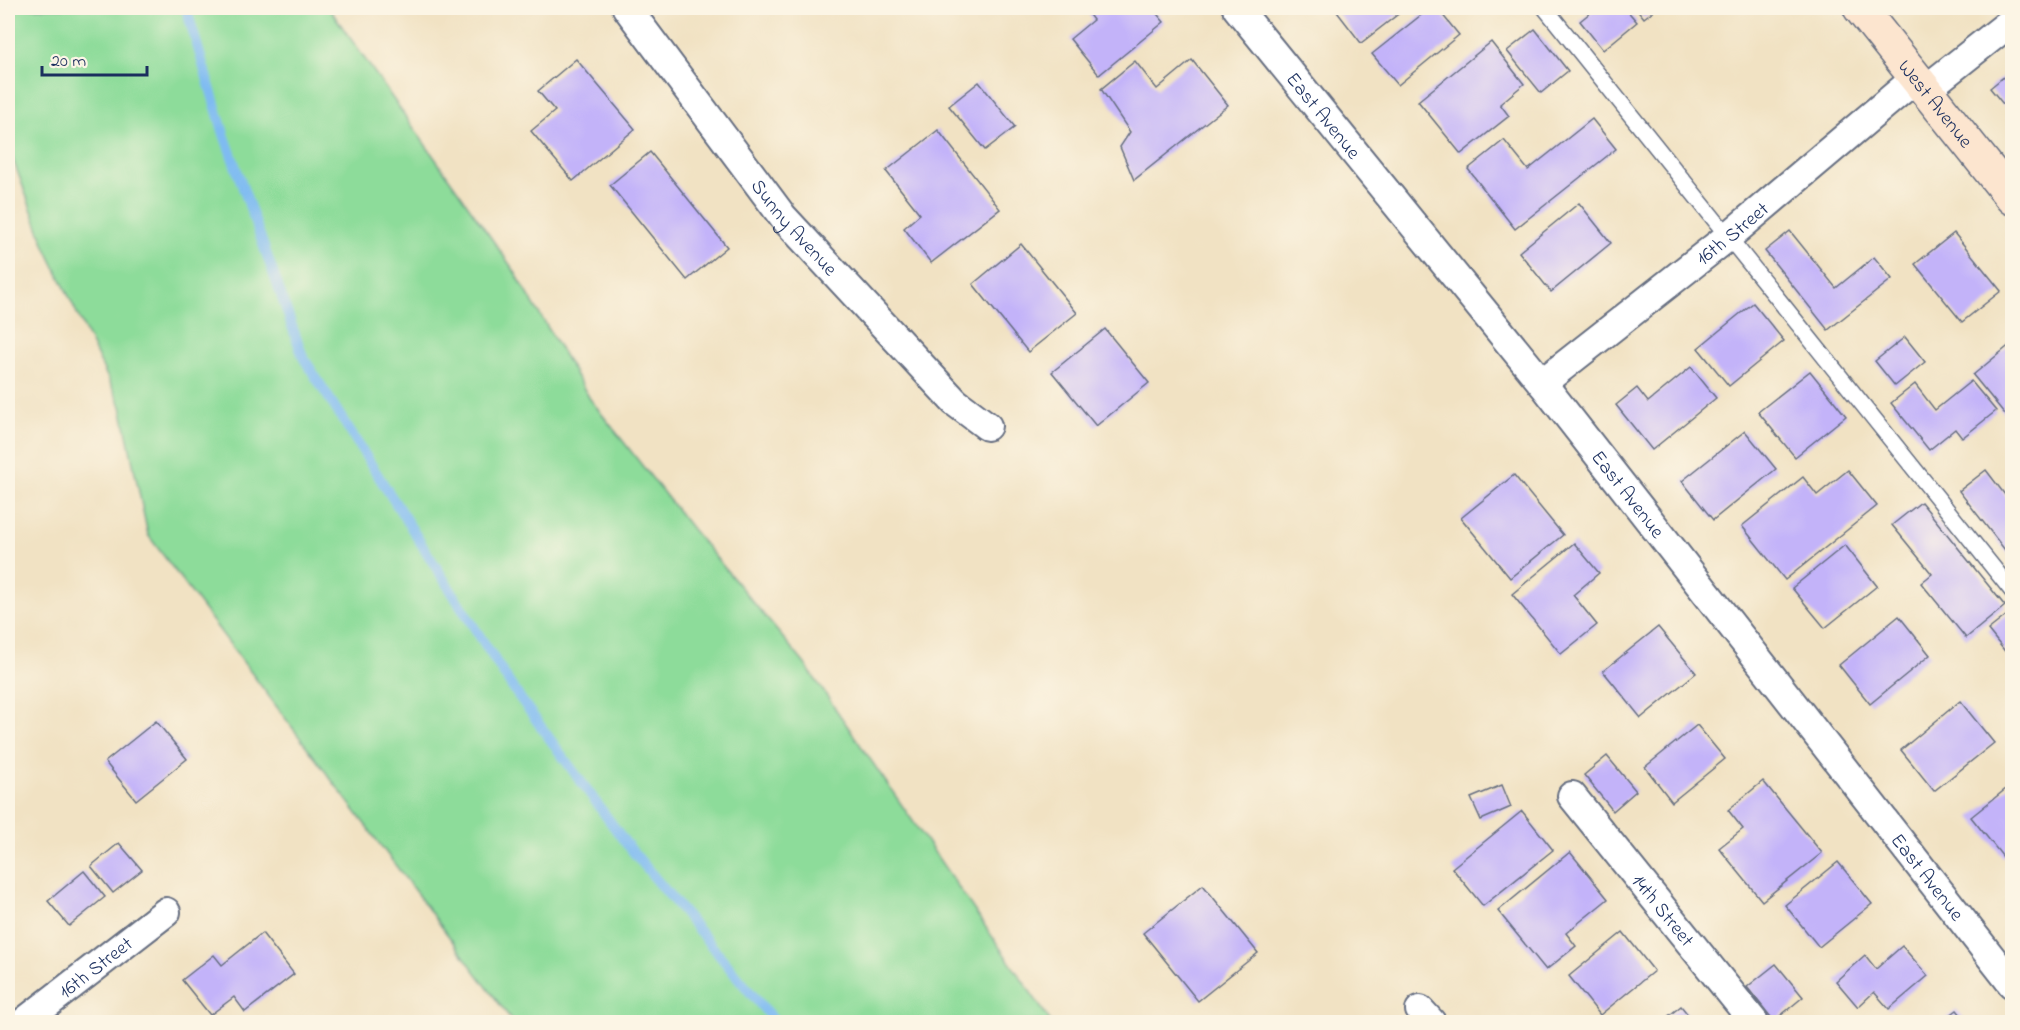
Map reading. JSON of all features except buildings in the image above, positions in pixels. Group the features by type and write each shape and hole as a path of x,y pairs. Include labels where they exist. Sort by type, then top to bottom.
{"main road":[{"name":"West Avenue","path":"1860,8 2013,198"}],"street":[{"name":"Sunny Avenue","path":"627,8 783,218 955,402 987,426"},
{"name":"East Avenue","path":"1238,8 1542,383 2013,984"},
{"name":"16th Street","path":"1542,383 1921,84 2013,21"},
{"name":"14th Street","path":"1572,796 1754,1023"},
{"name":"16th Street","path":"24,1023 166,912"}],"lane":[{"path":"1545,8 2013,591"}],"green space":[{"path":"8,8 329,8 513,269 590,399 692,529 804,663 1051,1022 513,1022 148,535 121,406 45,246 8,146"}],"waterway":[{"path":"186,8 224,134 303,357 512,687 625,842 775,1022"}]}
